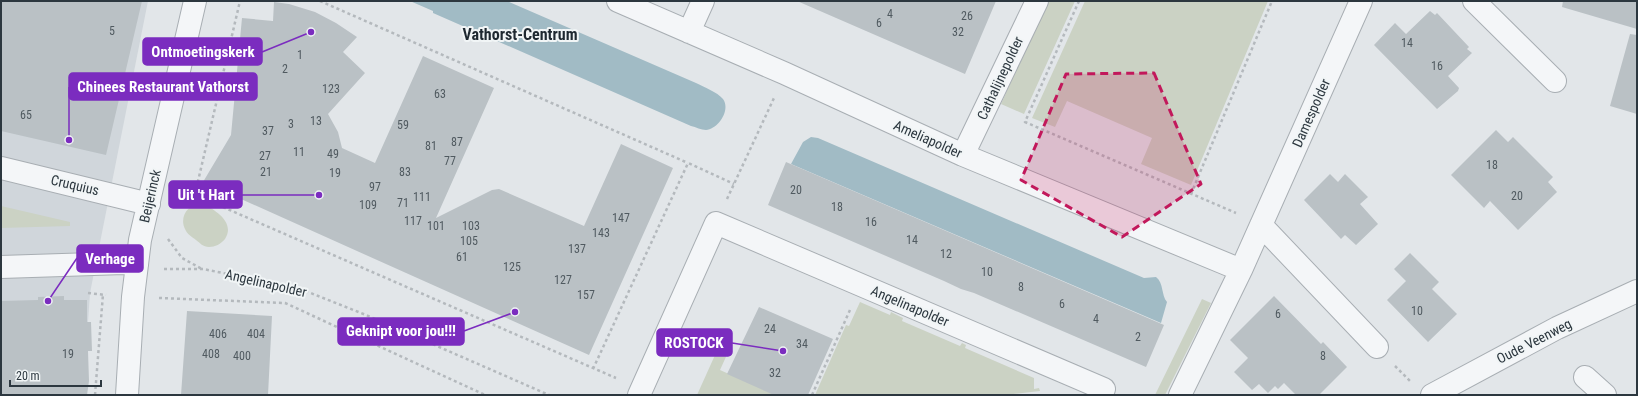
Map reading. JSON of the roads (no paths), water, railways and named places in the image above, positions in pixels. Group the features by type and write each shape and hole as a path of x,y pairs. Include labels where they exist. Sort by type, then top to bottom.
{"street":[{"name":"Beijerinck","path":"127,395 133,297 140,240 196,1"},
{"name":"Ameliapolder","path":"618,1 784,73 963,155 1241,270"},
{"path":"689,32 703,1"},
{"name":"Cathalijnepolder","path":"963,155 1037,1"},
{"name":"Damespolder","path":"1180,395 1262,225 1361,1"},
{"path":"1474,1 1555,81"},
{"name":"Cruquius","path":"1,168 149,204"},
{"name":"Angelinapolder","path":"640,392 716,223 1104,389"},
{"path":"1262,225 1377,347"},
{"path":"1,267 124,263 137,265"},
{"name":"Oude Veenweg","path":"1423,390 1637,291"},
{"path":"1585,377 1605,395"}],"water":[{"path":"410,1 507,1 710,90 723,99 725,103 724,113 719,123 711,129 704,130 691,126 433,13 433,11"},
{"path":"811,137 818,138 1144,278 1156,277 1160,282 1167,302 1161,323 791,164 803,142"}],"place":[{"name":"Ontmoetingskerk","path":"311,32"},
{"name":"Chinees Restaurant Vathorst","path":"69,140"},
{"name":"Uit 't Hart","path":"319,195"},
{"name":"Verhage","path":"48,301"},
{"name":"Geknipt voor jou!!!","path":"515,312"},
{"name":"ROSTOCK","path":"783,351"}],"district":[{"name":"Vathorst-Centrum","path":"520,34"}]}
